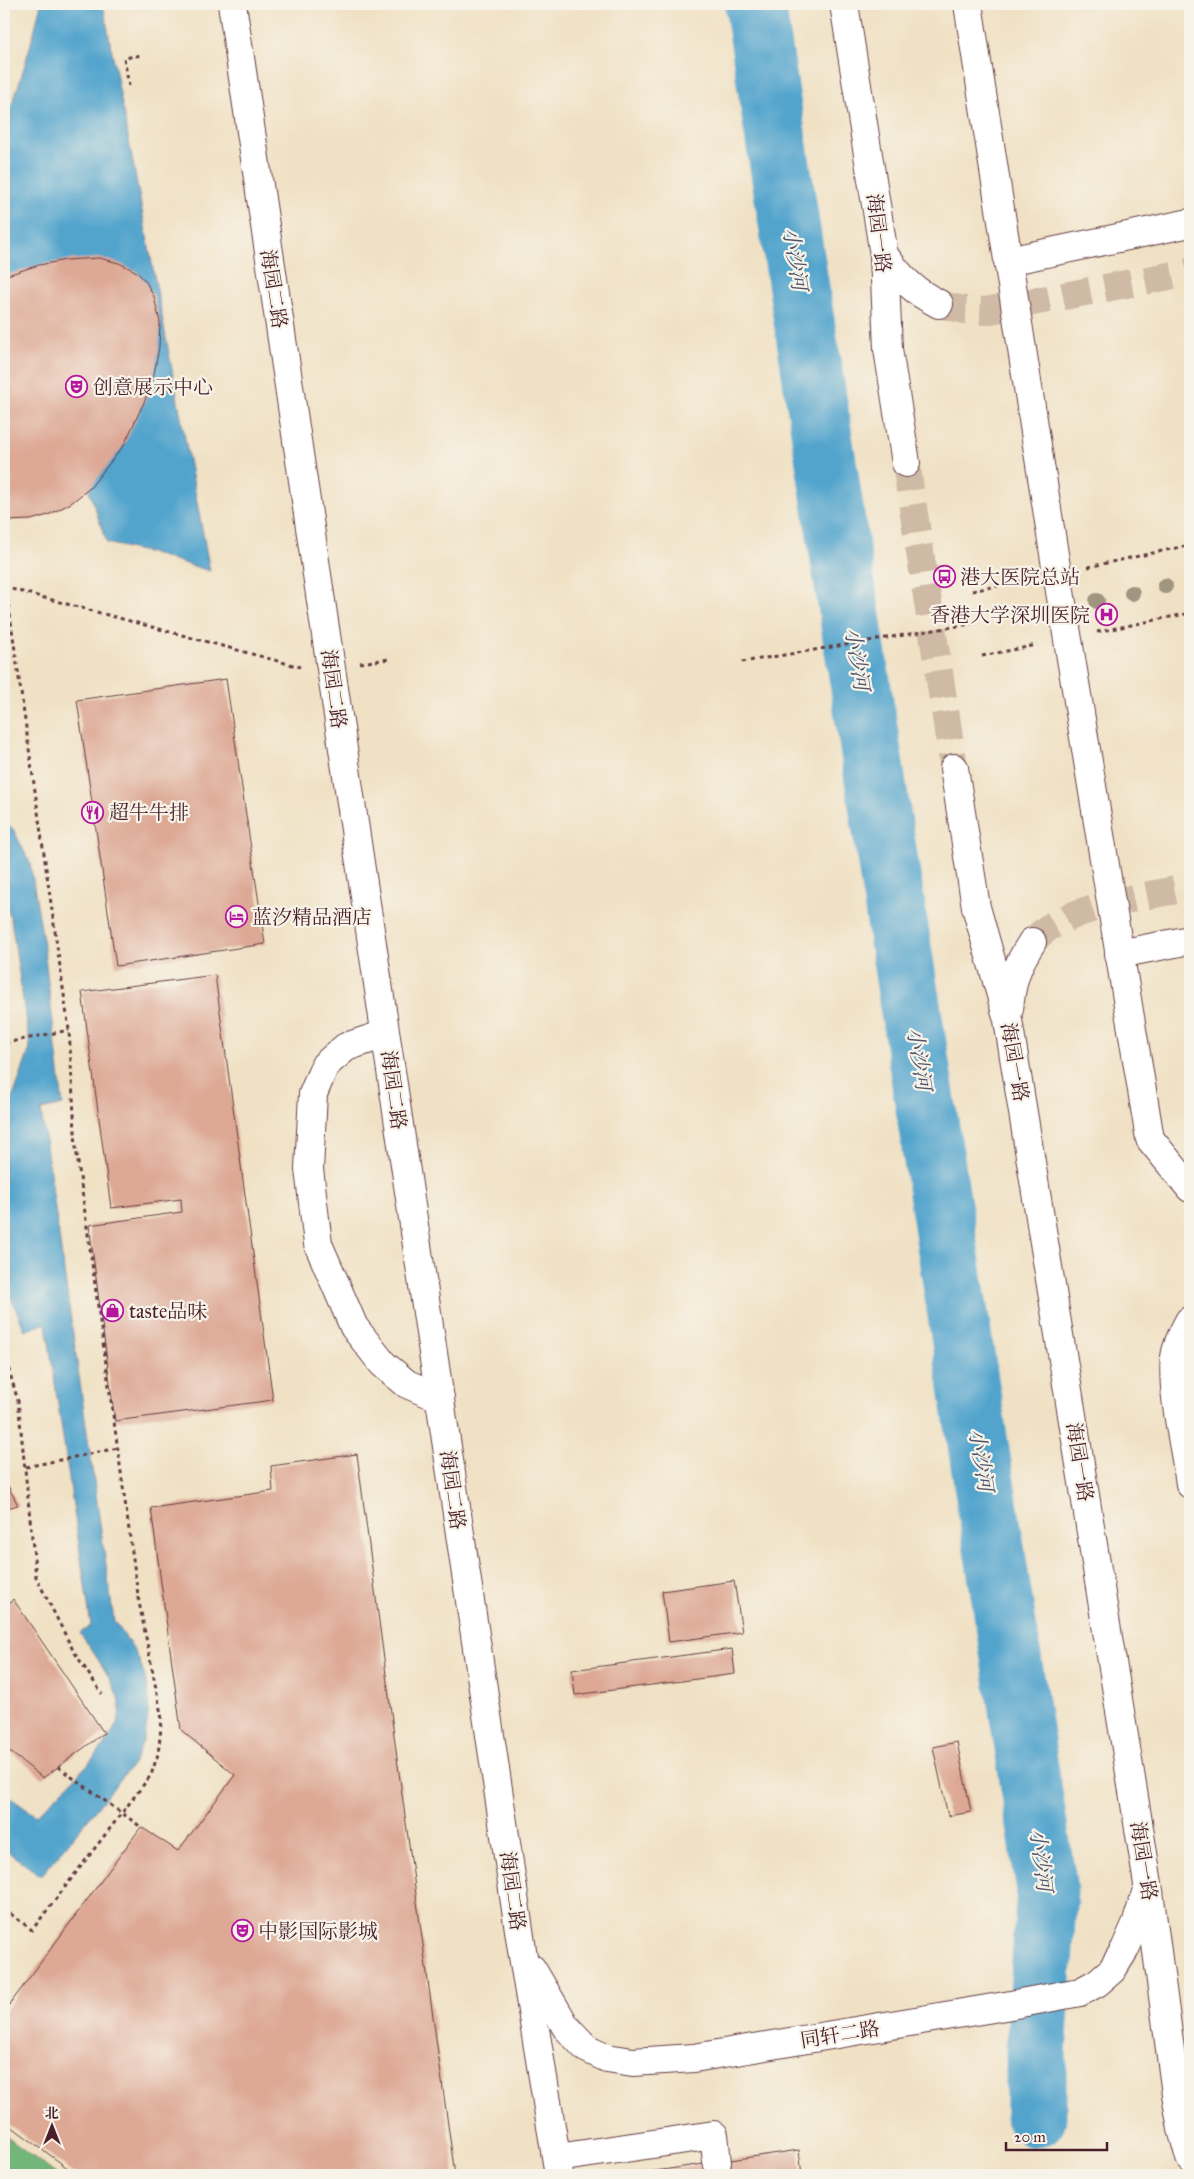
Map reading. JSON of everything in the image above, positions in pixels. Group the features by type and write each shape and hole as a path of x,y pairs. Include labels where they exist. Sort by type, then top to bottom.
{"street":[{"name":"海园二路","path":"232,4 522,1950 558,2167"},
{"name":"海园一路","path":"844,4 884,255 888,348 906,463"},
{"path":"968,4 1150,1139 1190,1188"},
{"path":"1008,261 1190,223"},
{"path":"884,255 900,277 918,294 939,304"},
{"name":"海园一路","path":"954,768 976,907 1008,1020 1148,1884 1176,2094 1182,2129 1190,2158"},
{"path":"1119,954 1190,940"},
{"path":"1008,1020 1011,989 1017,964 1032,942"},
{"path":"385,1034 346,1047 325,1065 313,1094 309,1169 318,1244 354,1327 383,1364 407,1384 440,1398"},
{"path":"1189,1321 1180,1336 1175,1355 1174,1377 1190,1484"},
{"name":"同轩二路","path":"522,1950 566,2027 586,2048 607,2058 633,2062 694,2058 1080,1992 1098,1983 1112,1970 1125,1949 1137,1922 1148,1884"},
{"path":"558,2167 714,2135 717,2162"}],"path":[{"path":"129,86 124,58 142,55"},
{"path":"4,1909 32,1930 151,1775 158,1754 162,1719 139,1602 76,1148 69,1030 5,587 308,669 388,659"},
{"path":"742,662 976,623"},
{"path":"5,1043 69,1030"},
{"path":"4,1031 4,1048"},
{"path":"4,1352 18,1401 36,1577 74,1650 102,1694"},
{"path":"26,1467 118,1448"},
{"path":"58,1767 141,1827"}],"green space":[{"path":"4,2135 57,2175 4,2175"}],"water":[{"path":"41,4 103,4 210,571 154,554 107,543 82,470 24,363 4,343 4,125 25,65"},
{"path":"4,821 13,829 30,863 43,940 63,1105 41,1110 114,1621 132,1646 141,1664 148,1692 147,1722 140,1750 133,1764 41,1876 4,1849 4,1793 36,1816 99,1752 117,1723 120,1710 119,1701 111,1681 80,1633 91,1626 46,1323 25,1331 4,1281 4,1123 30,1048 11,919 4,901"}],"building":[{"name":"创意展示中心","path":"99,258 119,263 137,272 146,282 154,297 160,322 159,347 154,374 145,400 124,445 90,488 71,503 48,515 31,520 4,521 4,276 39,265 66,260"},
{"path":"226,679 265,944 116,966 77,700"},
{"path":"215,975 273,1400 115,1421 89,1225 182,1212 181,1199 111,1208 82,992"},
{"name":"中影国际影城","path":"357,1454 455,2175 77,2175 4,2121 4,2012 141,1827 178,1851 235,1775 181,1730 151,1508 273,1491 271,1466"},
{"path":"4,1478 18,1505 4,1509"},
{"path":"734,1581 742,1632 669,1642 662,1591"},
{"path":"13,1599 104,1733 43,1778 4,1747 4,1611"},
{"path":"732,1649 735,1674 575,1695 572,1670"},
{"path":"957,1742 971,1812 948,1816 933,1747"},
{"path":"799,2150 802,2175 642,2175 642,2173"}],"waterway":[{"name":"小沙河","path":"755,4 1047,1890 1036,2051 1036,2117"}],"tunnel":[{"path":"939,304 964,310 985,311 1190,272"},
{"path":"906,463 954,768"},
{"path":"1032,942 1050,927 1085,911 1120,901 1190,887"}],"place":[{"name":"创意展示中心","path":"77,387"},
{"name":"港大医院总站","path":"944,577"},
{"name":"香港大学深圳医院","path":"1106,615"},
{"name":"超牛牛排","path":"93,812"},
{"name":"蓝汐精品酒店","path":"236,917"},
{"name":"taste品味","path":"113,1311"},
{"name":"中影国际影城","path":"242,1931"}]}
